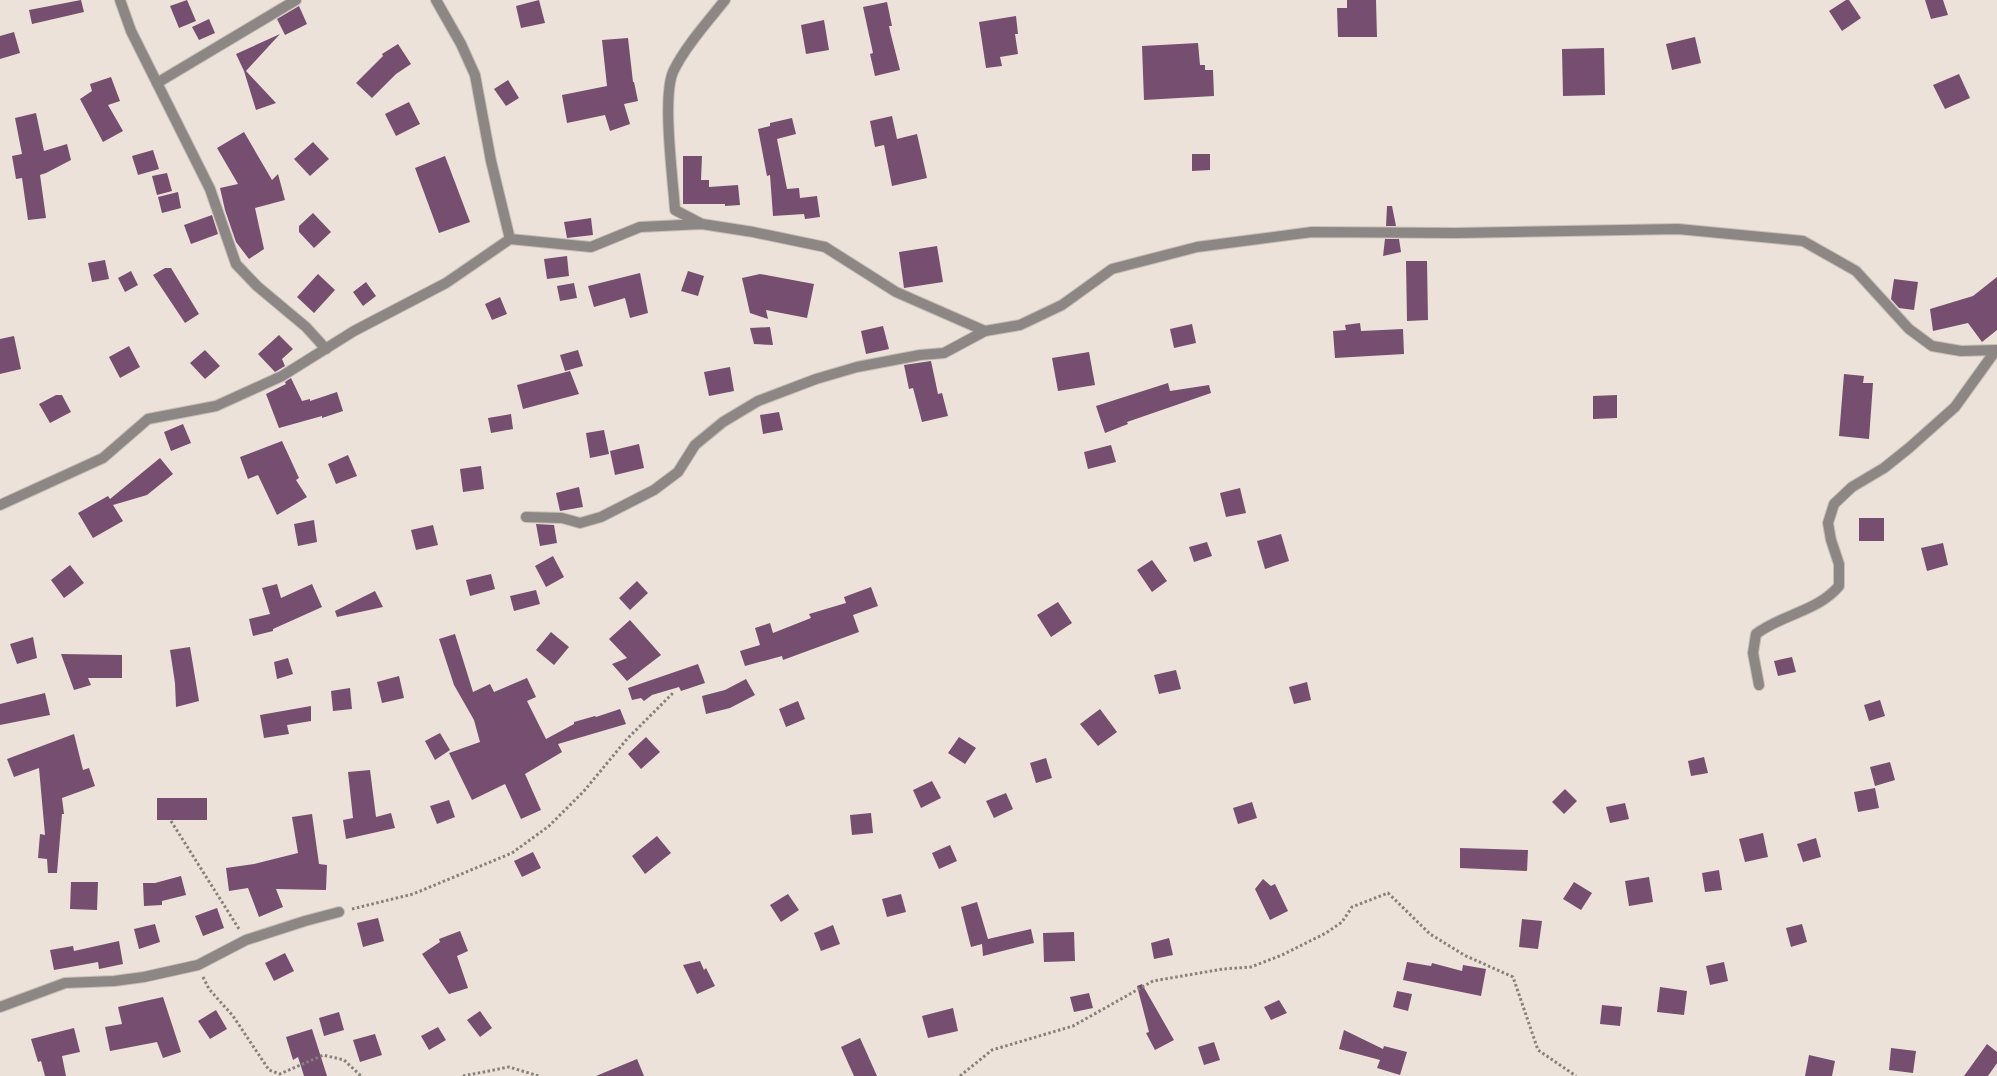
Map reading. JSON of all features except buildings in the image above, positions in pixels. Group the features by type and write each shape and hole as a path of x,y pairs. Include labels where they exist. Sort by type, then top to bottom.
{"street":[{"path":"120,0 131,31 210,189 236,264 263,292 306,327 326,349"},
{"path":"157,83 296,0"},
{"path":"436,0 462,44 475,75 491,162 510,239"},
{"path":"702,224 675,210 668,100 673,73 688,48 726,0"},
{"path":"0,505 103,458 148,419 216,406 282,376 354,331 446,284 510,239 591,247 640,227 702,224 753,232 825,247 896,292 985,331"},
{"path":"526,517 562,518 580,523 601,516 654,490 678,472 695,445 723,422 758,401 816,379 856,367 920,355 944,353 985,331 1020,325 1053,309 1112,269 1197,247 1312,232 1456,233 1678,229 1803,241 1856,271 1909,329 1932,346 1961,351 1997,350"},
{"path":"1759,685 1753,653 1756,634 1768,625 1812,608 1830,596 1839,586 1839,564 1831,540 1828,523 1834,504 1852,487 1884,468 1909,448 1955,407 1997,350"},
{"path":"0,1007 65,983 114,981 144,977 198,965 246,940 339,912"}],"path":[{"path":"339,912 413,894 512,853 549,826 577,798 627,739 673,693"},
{"path":"171,822 246,940"},
{"path":"960,1076 992,1050 1073,1026 1153,981 1223,969 1251,967 1282,955 1342,922 1352,907 1388,893 1430,934 1464,955 1513,977 1538,1050 1576,1076"},
{"path":"198,965 208,989 232,1016 269,1070 280,1074 323,1055 344,1060 361,1076"},
{"path":"464,1076 509,1067 539,1076"}]}
